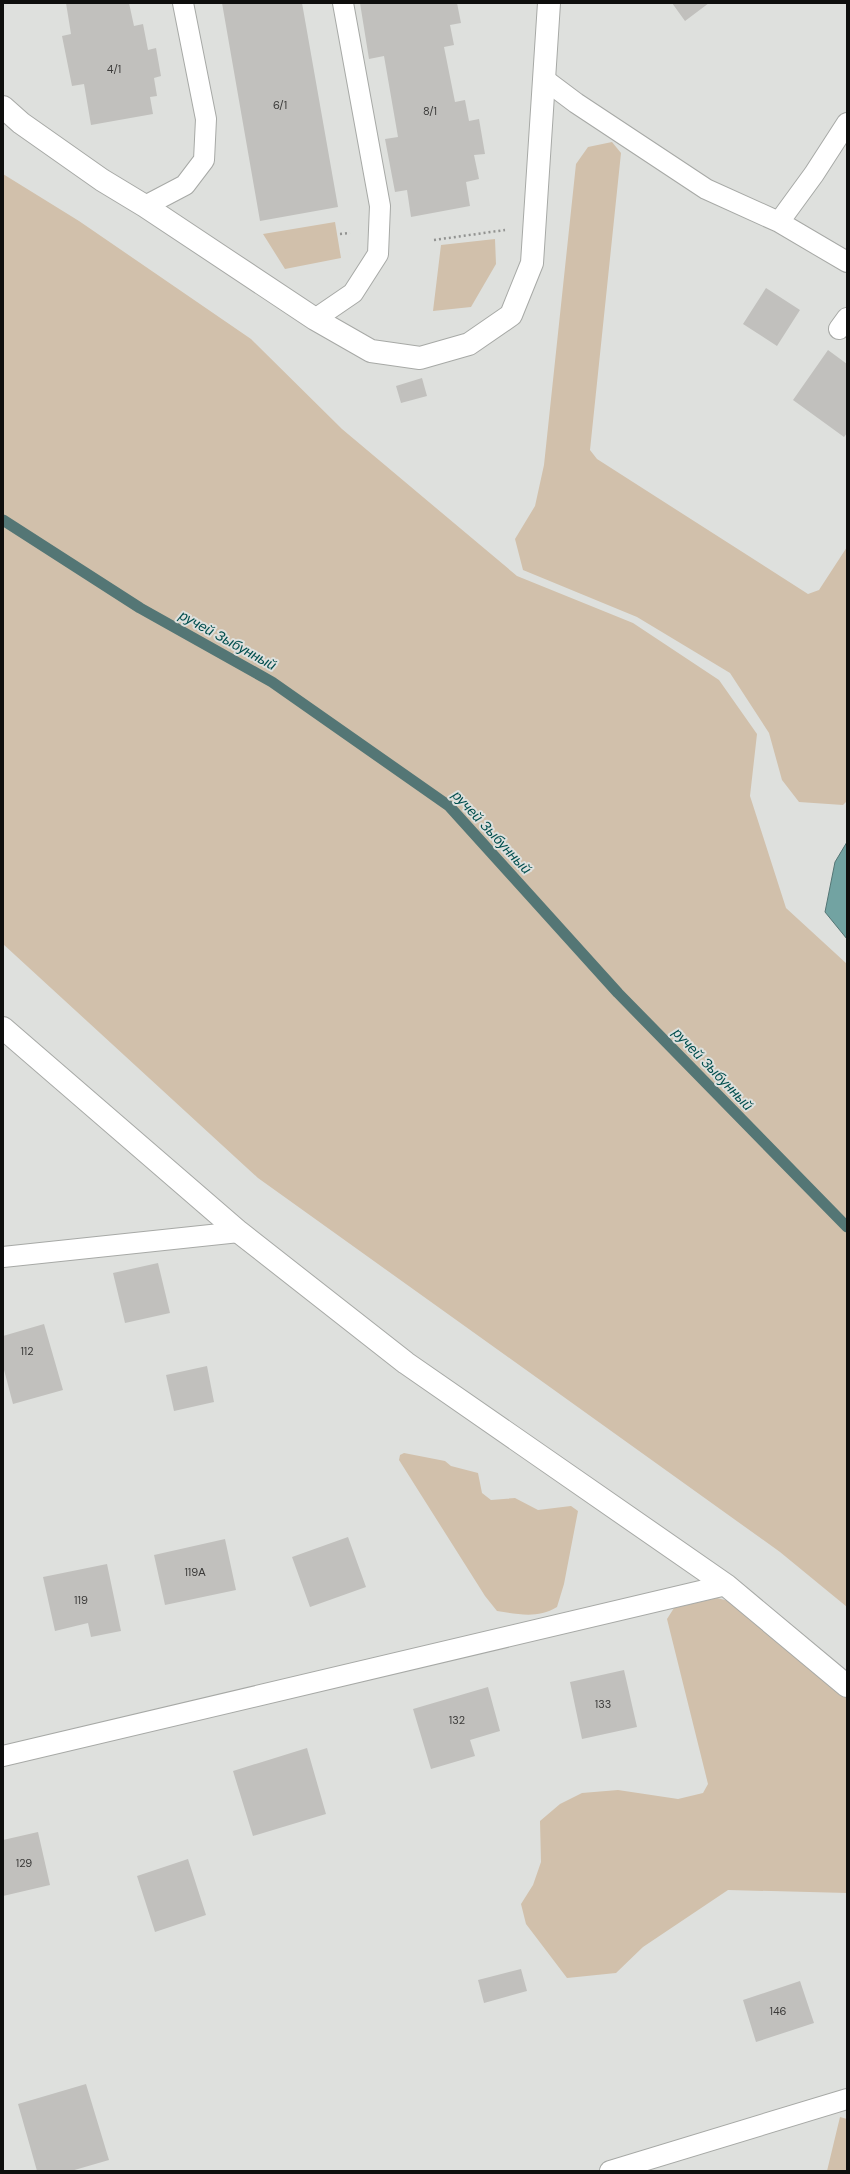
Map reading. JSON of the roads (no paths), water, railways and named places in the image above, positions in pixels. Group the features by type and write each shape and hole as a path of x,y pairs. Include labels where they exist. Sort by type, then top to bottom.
{"street":[{"path":"3,107 21,123 102,180 145,206 315,319 371,351 420,358 469,344 511,315 532,263 549,3"},
{"path":"3,1028 240,1232 406,1363 726,1585 847,1686"}],"lane":[{"path":"145,206 185,185 204,160 206,119 183,3"},
{"path":"315,319 353,293 378,254 380,206 343,3"},
{"path":"544,79 576,103 706,190 778,222 847,262"},
{"path":"778,222 847,123"},
{"path":"3,1257 240,1232"},
{"path":"3,1756 726,1585"},
{"path":"610,2171 847,2099"}],"water":[{"path":"847,842 847,939 825,912 835,862"}],"waterway":[{"name":"ручей Зыбунный","path":"3,520 140,608 272,682 449,806 618,993 847,1227"}]}
